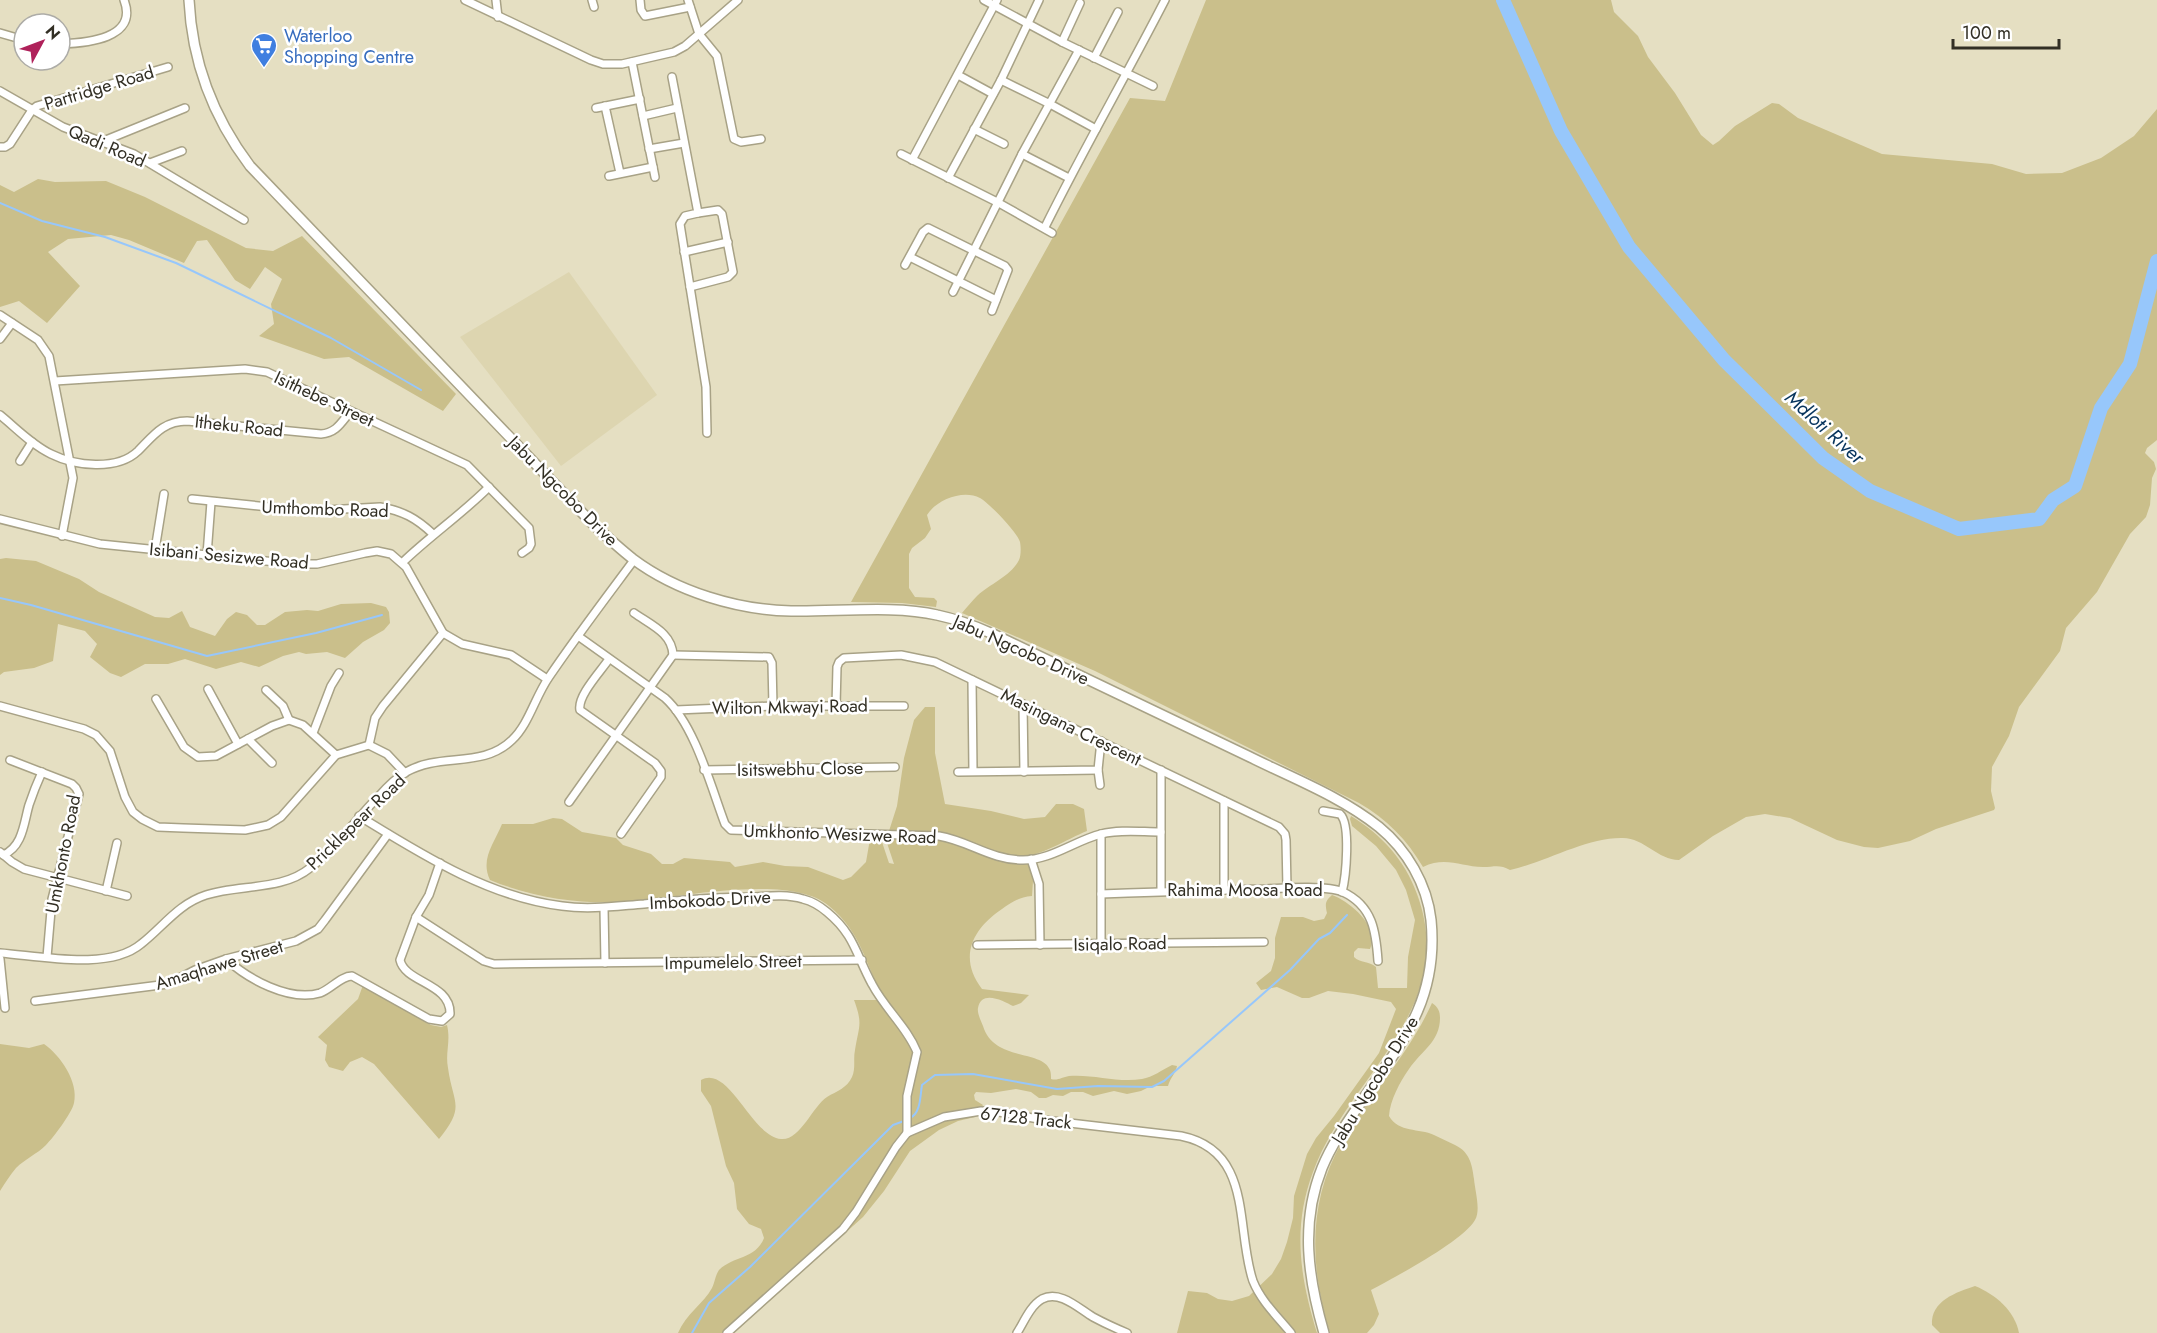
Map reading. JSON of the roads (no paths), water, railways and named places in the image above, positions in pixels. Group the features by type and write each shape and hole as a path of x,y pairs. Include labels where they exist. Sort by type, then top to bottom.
{"main road":[{"name":"Jabu Ngcobo Drive","path":"189,0 195,49 207,92 222,124 250,166 592,523 634,560 693,590 740,604 790,611 908,611 935,614 966,622 1322,792 1365,816 1390,837 1418,874 1425,891 1430,910 1433,939 1431,967 1428,986 1416,1018 1341,1131 1322,1167 1316,1184 1308,1224 1308,1249 1312,1283 1324,1333"}],"street":[{"path":"72,42 95,39 117,32 127,17 124,0"},
{"path":"465,0 591,60 613,65 674,52 738,0"},
{"path":"496,0 498,17"},
{"path":"640,0 641,10 645,15 689,4 699,34 717,56 734,139 741,142 761,139"},
{"path":"984,0 996,3 1062,42 1154,86"},
{"path":"948,178 1001,80 1039,0"},
{"path":"1045,227 1165,0"},
{"path":"912,160 996,3"},
{"path":"1062,42 1080,3"},
{"path":"1094,58 1118,12"},
{"path":"953,292 997,202 1079,50"},
{"path":"632,62 655,177"},
{"name":"Partridge Road","path":"32,110 43,104 168,67"},
{"path":"958,75 993,94"},
{"path":"672,77 698,213"},
{"path":"1001,80 1096,129"},
{"name":"Qadi Road","path":"0,91 63,128 129,152 244,220"},
{"path":"596,108 640,99"},
{"path":"605,106 620,174"},
{"path":"101,142 185,108"},
{"path":"643,116 677,108"},
{"path":"0,147 10,144 32,110"},
{"path":"974,129 1004,144"},
{"path":"649,149 684,143"},
{"path":"150,164 182,151"},
{"path":"901,154 1045,227 1052,233"},
{"path":"1022,154 1069,178"},
{"path":"609,176 653,167"},
{"path":"690,286 730,276 733,270 722,212 716,210 698,213 681,220 684,252 706,387 707,433"},
{"path":"905,265 923,232 928,228 974,249 1007,268 1008,272 992,311"},
{"path":"684,252 728,243"},
{"path":"910,257 996,300"},
{"path":"0,315 33,336 45,347 49,356 73,482 62,536"},
{"path":"0,339 12,322"},
{"name":"Isithebe Street","path":"55,381 252,369 274,375 350,412 460,460 474,470 530,528 531,544 522,553"},
{"name":"Itheku Road","path":"0,415 51,455 98,465 117,464 132,456 163,427 179,421 321,434 337,428 350,412"},
{"path":"20,461 32,442"},
{"path":"489,487 403,562 443,633 462,644 511,654 548,679"},
{"path":"155,550 164,494"},
{"name":"Umthombo Road","path":"192,499 308,512 380,507 419,520 433,534"},
{"path":"207,555 211,502"},
{"name":"Isibani Sesizwe Road","path":"0,519 100,544 155,550 307,565 377,551 391,554 403,562"},
{"name":"Pricklepear Road","path":"0,953 99,960 116,957 131,952 170,916 194,899 224,890 278,883 302,874 320,860 359,816 405,772 428,763 486,757 505,747 519,732 548,679 634,560"},
{"path":"568,802 673,656 672,643 668,638 634,614"},
{"path":"369,745 373,726 383,706 443,633"},
{"name":"Umkhonto Wesizwe Road","path":"578,636 650,688 676,710 691,737 725,824 734,831 939,836 962,842 997,857 1031,860 1101,834 1161,832"},
{"name":"Masingana Crescent","path":"836,706 837,667 842,659 849,656 901,655 922,658 1268,821 1282,830 1286,840 1287,888"},
{"path":"673,656 769,657 772,663 773,706"},
{"path":"609,659 582,697 579,705 582,712 655,764 661,771 661,777 621,834"},
{"path":"313,733 331,686 339,673"},
{"path":"972,680 973,771"},
{"path":"208,689 238,744"},
{"path":"266,690 284,706 289,720"},
{"path":"156,699 179,741 192,754 210,758 278,723 289,720 313,733 336,755"},
{"path":"1023,704 1024,772"},
{"path":"0,706 84,729 96,735 110,751 131,808 142,819 158,826 245,830 268,825 281,817 336,755 369,745 387,754 405,772"},
{"name":"Wilton Mkwayi Road","path":"676,710 773,706 904,706"},
{"path":"248,739 272,763"},
{"path":"1100,785 1098,770 1101,741"},
{"name":"Umkhonto Road","path":"10,760 72,784 78,791 50,909 47,957"},
{"name":"Isitswebhu Close","path":"704,770 895,767"},
{"path":"958,772 1098,770"},
{"path":"1161,770 1161,891"},
{"path":"2,853 12,850 18,841 33,791 42,772"},
{"path":"1224,801 1224,890"},
{"path":"1323,811 1340,814 1345,821 1346,874 1342,892"},
{"name":"Imbokodo Drive","path":"359,816 440,862 494,888 531,901 562,906 604,908 729,897 788,896 802,898 816,904 836,920 856,947 872,985 908,1034 917,1052 907,1096 907,1133"},
{"name":"Amaqhawe Street","path":"35,1001 52,995 168,984 195,969 296,941 318,929 388,834"},
{"path":"1101,834 1101,944"},
{"path":"106,891 117,843"},
{"path":"2,853 24,869 127,896"},
{"path":"1031,860 1040,884 1040,945"},
{"path":"226,959 238,970 273,989 291,994 319,993 347,976 352,976 429,1019 439,1022 446,1020 450,1014 447,1001 436,990 400,964 400,956 416,917 429,895 440,862"},
{"name":"Rahima Moosa Road","path":"1101,894 1287,888 1327,889 1342,892 1358,904 1372,922 1376,931 1378,961"},
{"path":"604,908 605,963"},
{"name":"Impumelelo Street","path":"416,917 489,963 862,960"},
{"name":"Isiqalo Road","path":"977,945 1264,942"},
{"path":"0,959 5,1008"},
{"name":"67128 Track","path":"907,1133 944,1117 981,1111 1191,1137 1213,1150 1228,1168 1242,1212 1250,1267 1258,1291 1291,1333"},
{"path":"727,1333 843,1228 856,1212 907,1133"},
{"path":"1017,1333 1037,1303 1052,1296 1072,1303 1092,1316 1127,1333"}],"waterway":[{"name":"Mdloti River","path":"1503,0 1561,131 1629,247 1724,360 1823,458 1870,491 1959,529 2039,519 2053,500 2075,486 2101,408 2130,364 2157,261"},
{"path":"0,203 42,221 105,237 176,263 331,338 421,390"},
{"path":"0,598 207,656 316,633 382,615"},
{"path":"910,1118 914,1116 918,1108 922,1085 935,1075 973,1074 1057,1089 1098,1086 1152,1087 1164,1081 1290,970 1319,939 1330,933 1347,915"},
{"path":"692,1333 709,1303 750,1267 893,1125 904,1121"}],"place":[{"name":"Waterloo Shopping Centre","path":"264,69"}]}
